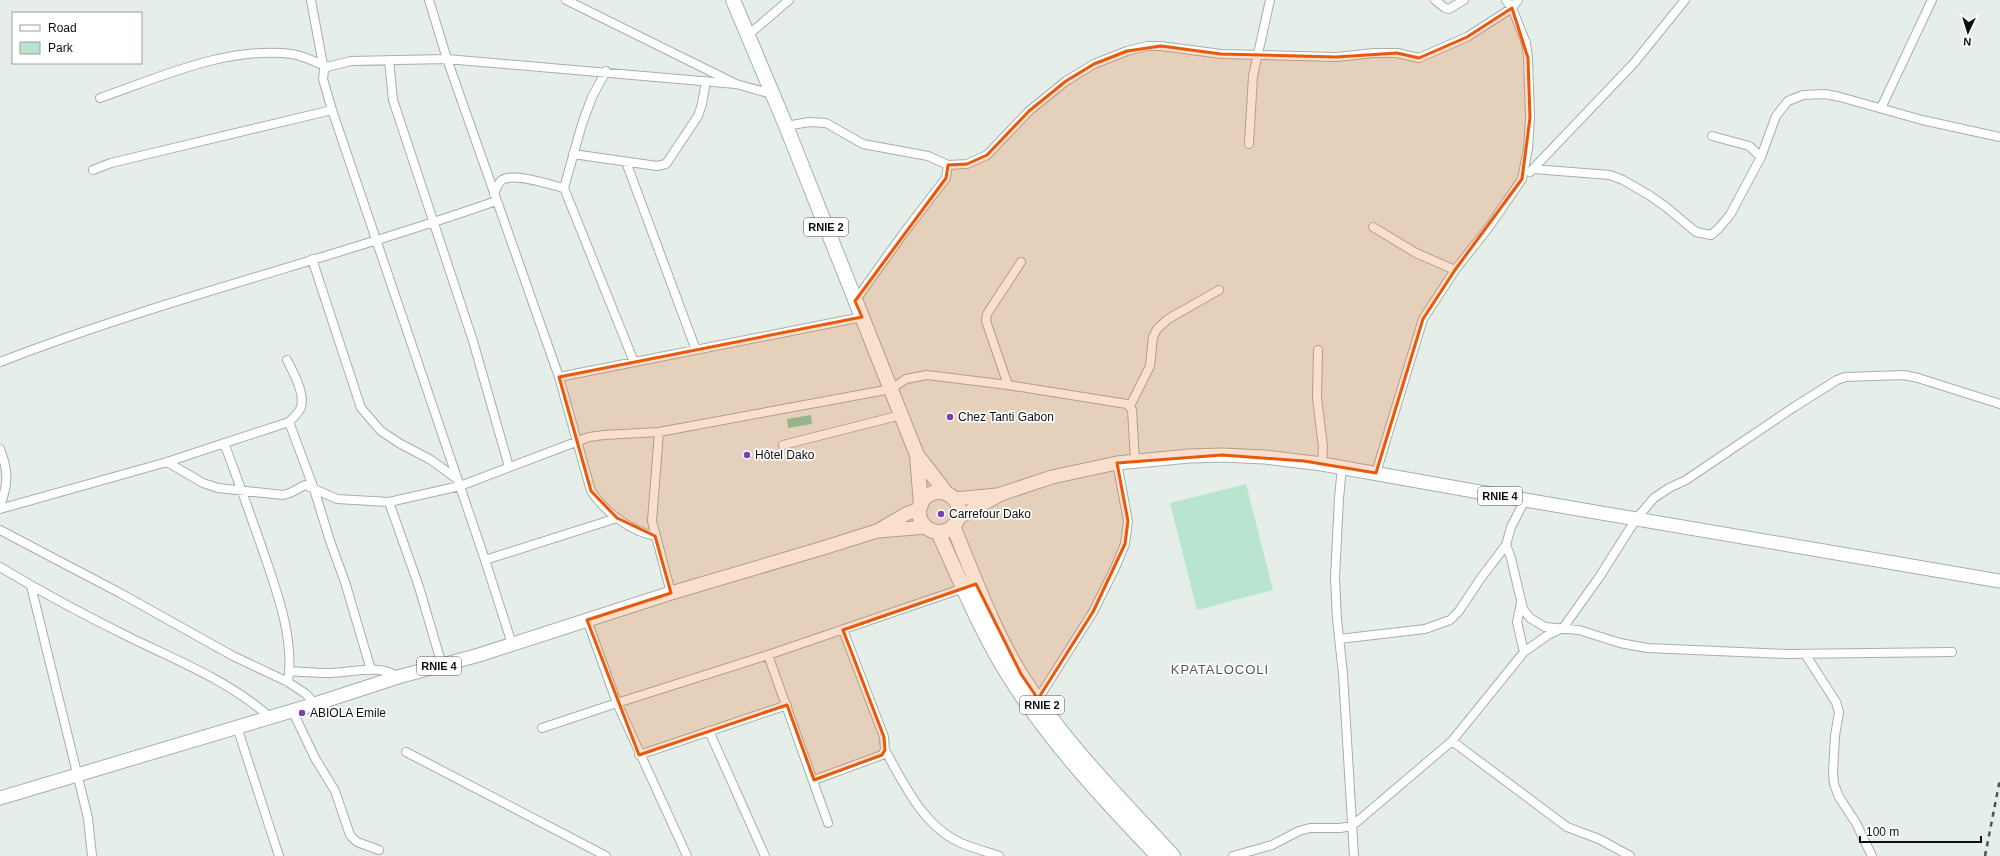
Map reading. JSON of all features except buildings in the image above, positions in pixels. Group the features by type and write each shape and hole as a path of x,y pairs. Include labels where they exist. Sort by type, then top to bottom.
{"highway":[{"name":"RNIE 2","path":"733,0 786,126 917,455"},
{"path":"917,455 959,509 956,522 945,531 932,529 920,518 917,455"},
{"path":"920,507 925,498 931,494 939,492 950,496"},
{"name":"RNIE 2","path":"956,522 972,574 994,624 1021,674 1056,724 1173,856"},
{"name":"RNIE 2","path":"932,529 1011,680 1032,712 1062,749 1158,856"}],"main road":[{"name":"RNIE 4","path":"956,522 1001,494 1052,477 1135,460 1222,455 1342,467 1525,500 2000,580"},
{"name":"RNIE 4","path":"950,496 1001,494"},
{"name":"RNIE 4","path":"0,798 77,773 315,704 398,677 512,644 671,593 877,531 920,507"},
{"name":"RNIE 4","path":"877,531 932,529"}],"street":[{"path":"311,0 325,66 323,79 332,110 458,482 486,560 512,644"},
{"path":"429,0 447,59 559,377 591,491 598,502 617,518 646,535 655,536"},
{"path":"566,0 736,84"},
{"path":"747,36 789,0"},
{"path":"1249,144 1253,76 1256,54 1270,0"},
{"path":"1435,0 1445,8 1449,9 1464,0"},
{"path":"1506,0 1512,8 1526,43 1528,58 1530,118 1528,149 1522,179"},
{"path":"786,126 809,122 826,123 863,144 928,156 948,165 967,164 987,155 1028,111 1066,81 1094,64 1127,51 1161,46 1221,54 1336,57 1397,53 1419,58 1467,36 1512,8 1518,0"},
{"path":"1376,474 1423,319 1455,270 1489,227 1522,179 1634,63 1685,0"},
{"path":"1880,108 1932,0"},
{"path":"100,98 202,63 243,54 293,54 325,66 351,61 447,59 736,84 772,94"},
{"path":"389,60 392,100 435,223 473,341 510,466"},
{"path":"606,72 592,97 582,124 564,188 634,362"},
{"path":"573,154 657,166 666,164 698,116 702,104 706,81"},
{"path":"1533,169 1610,175 1623,180 1655,199 1696,232 1711,234 1725,222 1730,215 1761,157 1776,116 1788,101 1802,95 1825,94 1862,102 1922,120 2000,137"},
{"path":"94,170 111,163 332,110"},
{"path":"1712,136 1750,146 1761,157"},
{"path":"626,162 696,350"},
{"path":"855,301 903,234 946,178 948,165"},
{"path":"495,198 498,184 507,178 518,178 564,188"},
{"path":"0,362 62,338 127,316 435,223 495,198"},
{"path":"1373,227 1416,254 1455,270"},
{"path":"312,259 361,408 381,431 399,443 431,460 458,482"},
{"path":"1008,385 986,321 988,314 1021,262"},
{"path":"1135,460 1130,406 1150,366 1153,337 1157,329 1168,319 1219,290"},
{"path":"559,377 862,317"},
{"path":"1318,350 1317,398 1323,447 1322,464"},
{"path":"0,449 6,467 7,480 0,508 167,462 289,422 298,413 301,406 295,377 287,360"},
{"path":"167,462 210,486 242,491 283,494 290,493 305,485 337,499 388,502 510,466 577,443 589,437 659,432 891,389 906,379 927,374 1120,402 1130,406"},
{"path":"1233,856 1272,845 1310,828 1340,828 1352,826 1452,741 1524,652 1548,635 1563,628 1600,576 1636,519 1654,498 1662,492 1686,480 1794,407 1841,378 1904,375 2000,404"},
{"path":"783,445 901,415"},
{"path":"289,422 314,489 330,542 345,582 362,635 371,670"},
{"path":"659,432 652,510 655,536 671,593"},
{"path":"224,444 277,592 284,620 289,671 288,682"},
{"path":"1038,699 1094,612 1125,544 1128,521 1117,463"},
{"path":"1342,467 1338,498 1335,578 1343,674 1354,856"},
{"path":"1340,639 1425,629 1438,626 1450,620 1459,611 1481,578 1506,545 1511,527 1525,500"},
{"path":"388,502 419,587 442,665"},
{"path":"486,560 617,518"},
{"path":"0,530 114,589 233,656 288,682 306,694 315,704"},
{"path":"1506,545 1511,558 1523,609 1530,618 1545,627 1579,630 1620,643 1647,648 1744,653 1805,654 1952,652"},
{"path":"0,567 31,586 119,632 213,678 252,701 270,717"},
{"path":"31,586 88,818 92,856"},
{"path":"542,728 768,655 964,588"},
{"path":"1521,603 1517,622 1524,652"},
{"path":"587,620 617,703 639,755 686,856"},
{"path":"843,630 884,737 885,750 911,797 935,826 960,843 999,856"},
{"path":"1805,654 1836,702 1839,712 1835,736 1833,772 1834,784 1839,797 1856,823 1872,856"},
{"path":"768,655 814,780 828,823"},
{"path":"289,671 332,673 371,670 387,671 398,677"},
{"path":"639,755 787,705"},
{"path":"292,710 315,758 335,792 350,835 357,842 379,850"},
{"path":"237,727 279,856"},
{"path":"709,731 764,856"},
{"path":"1452,741 1567,827 1599,839 1630,856"},
{"path":"814,780 882,755 885,750"},
{"path":"406,752 606,856"}],"highlighted area":[{"path":"1512,8 1528,58 1530,118 1522,179 1455,270 1423,319 1376,473 1304,461 1222,455 1117,463 1128,521 1125,544 1093,612 1038,699 1021,674 976,584 843,630 884,737 885,750 882,755 814,780 787,705 639,755 587,620 671,593 655,536 617,518 591,491 559,377 862,317 855,301 946,178 948,165 967,164 987,155 1029,111 1066,81 1094,64 1127,51 1161,46 1221,54 1336,57 1397,53 1419,58 1467,37"}],"green space":[{"path":"1246,484 1273,590 1197,610 1170,503"}],"shaded area":[{"path":"811,415 812,424 788,428 787,419"}],"railway":[{"path":"1985,856 2000,779"}],"place":[{"name":"Chez Tanti Gabon","path":"950,417"},
{"name":"Hôtel Dako","path":"747,455"},
{"name":"Carrefour Dako","path":"941,514"},
{"name":"ABIOLA Emile","path":"302,713"}],"district":[{"name":"KPATALOCOLI","path":"1220,669"}]}
